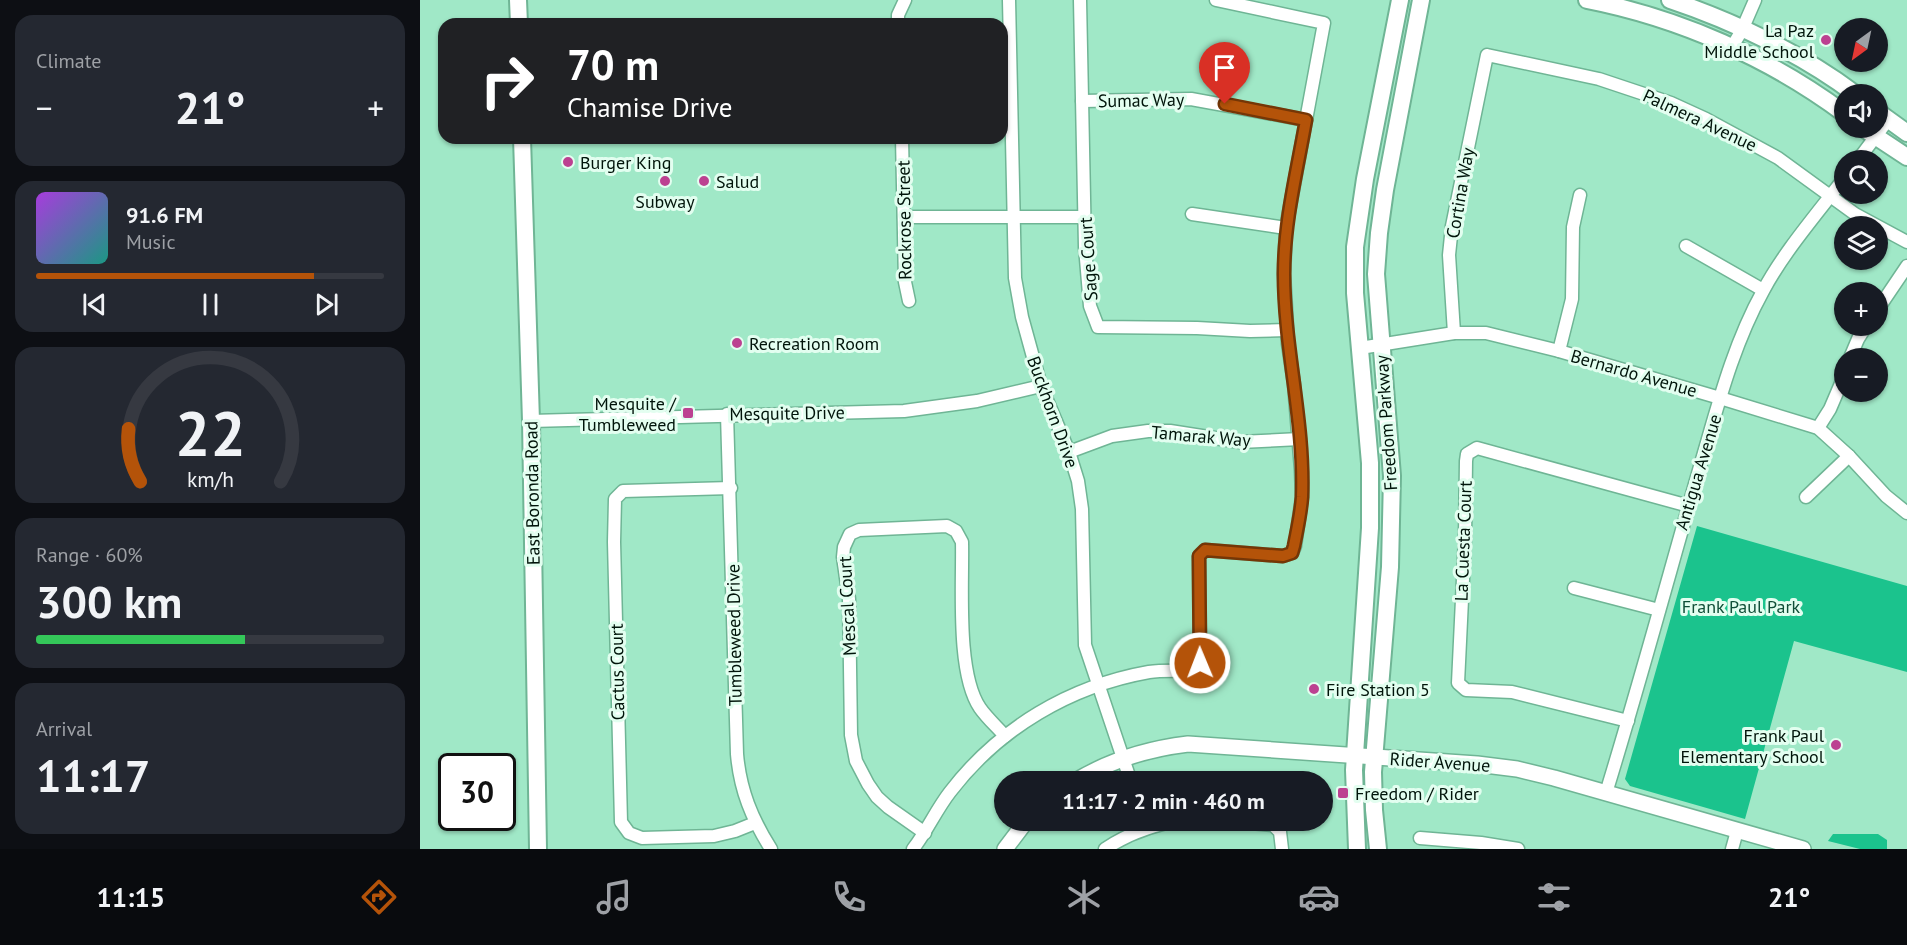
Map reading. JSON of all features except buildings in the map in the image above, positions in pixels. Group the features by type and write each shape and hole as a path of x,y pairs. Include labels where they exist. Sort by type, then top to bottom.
{"main road":[{"path":"518,0 519,18"},
{"name":"Freedom Parkway","path":"1357,849 1354,798 1355,755 1370,528 1370,463 1354,273 1359,218 1400,0"},
{"name":"Freedom Parkway","path":"1378,849 1374,810 1375,757 1392,516 1390,434 1376,274 1379,233 1421,0"},
{"path":"1587,0 1660,19 1732,47 1795,81 1834,107"},
{"path":"1670,0 1703,11 1786,51 1840,84"},
{"path":"1888,120 1907,133"},
{"path":"1878,138 1907,157"},
{"name":"East Boronda Road","path":"522,144 531,421 538,849"}],"street":[{"path":"898,18 905,0"},
{"name":"Buckhorn Drive","path":"1009,0 1018,298 1041,386 1070,452 1081,495 1085,645 1127,771"},
{"name":"Sage Court","path":"1080,0 1087,286 1090,306 1098,327 1287,330"},
{"path":"913,849 950,792 966,773 1005,736 1047,708 1070,695 1098,684 1150,672 1198,669 1200,663 1199,556 1205,550 1283,556 1292,553 1302,497 1300,440 1287,330 1284,274 1286,228 1324,23 1216,0"},
{"path":"1732,47 1755,0"},
{"name":"Palmera Avenue","path":"1487,55 1599,79 1671,103 1778,158 1855,214 1907,242"},
{"name":"Cortina Way","path":"1454,333 1449,255 1452,226 1487,55"},
{"name":"Sumac Way","path":"1082,101 1191,99 1306,120"},
{"name":"Rockrose Street","path":"902,144 905,288 909,301"},
{"name":"Antigua Avenue","path":"1606,793 1735,352 1763,290 1834,192"},
{"path":"1558,351 1572,299 1573,226 1580,195"},
{"path":"1192,214 1286,228"},
{"path":"904,218 1014,216 1084,218"},
{"path":"1686,246 1763,290"},
{"path":"1888,294 1907,266"},
{"name":"Bernardo Avenue","path":"1360,348 1454,333 1486,333 1558,351 1720,398 1818,428 1849,456 1886,496 1907,513"},
{"name":"Mesquite Drive","path":"531,421 904,411 977,401 1041,386"},
{"path":"1818,428 1834,400"},
{"name":"Tumbleweed Drive","path":"727,414 731,488 737,754 743,790 755,823 771,849"},
{"name":"Tamarak Way","path":"1070,452 1112,436 1148,430 1180,432 1232,441 1300,440"},
{"name":"La Cuesta Court","path":"1628,721 1512,692 1466,690 1458,683 1467,454 1477,448 1689,506"},
{"path":"1806,496 1849,456"},
{"name":"Cactus Court","path":"731,488 623,491 615,499 621,822 628,833 642,838 714,836 755,823"},
{"name":"Mescal Court","path":"925,833 877,797 856,761 851,735 849,599 843,557 843,547 850,534 859,530 947,526 956,531 962,542 964,654 967,673 980,708 1005,736"},
{"path":"1574,588 1659,610"},
{"name":"Rider Avenue","path":"1093,771 1123,757 1161,747 1188,744 1477,764 1517,769 1803,849"},
{"path":"1005,849 1019,831"},
{"path":"1106,849 1135,831"},
{"path":"1279,831 1282,849"},
{"path":"1732,849 1737,831"},
{"path":"1420,838 1518,849"}],"green space":[{"name":"Frank Paul Park","path":"1697,526 1907,586 1907,672 1794,641 1745,819 1630,786 1625,779"},
{"path":"1833,834 1878,834 1887,840 1887,849 1860,849 1828,841"}],"place":[{"name":"La Paz Middle School","path":"1826,40"},
{"name":"Burger King","path":"568,162"},
{"name":"Subway","path":"665,181"},
{"name":"Salud","path":"704,181"},
{"name":"Recreation Room","path":"737,343"},
{"name":"Mesquite / Tumbleweed","path":"688,413"},
{"name":"Fire Station 5","path":"1314,689"},
{"name":"Frank Paul Elementary School","path":"1836,745"},
{"name":"Freedom / Rider","path":"1343,793"}],"route":[{"path":"1200,663 1199,556 1205,550 1283,556 1292,553 1302,497 1300,440 1288,344 1284,274 1286,228 1306,120 1225,104"}]}
